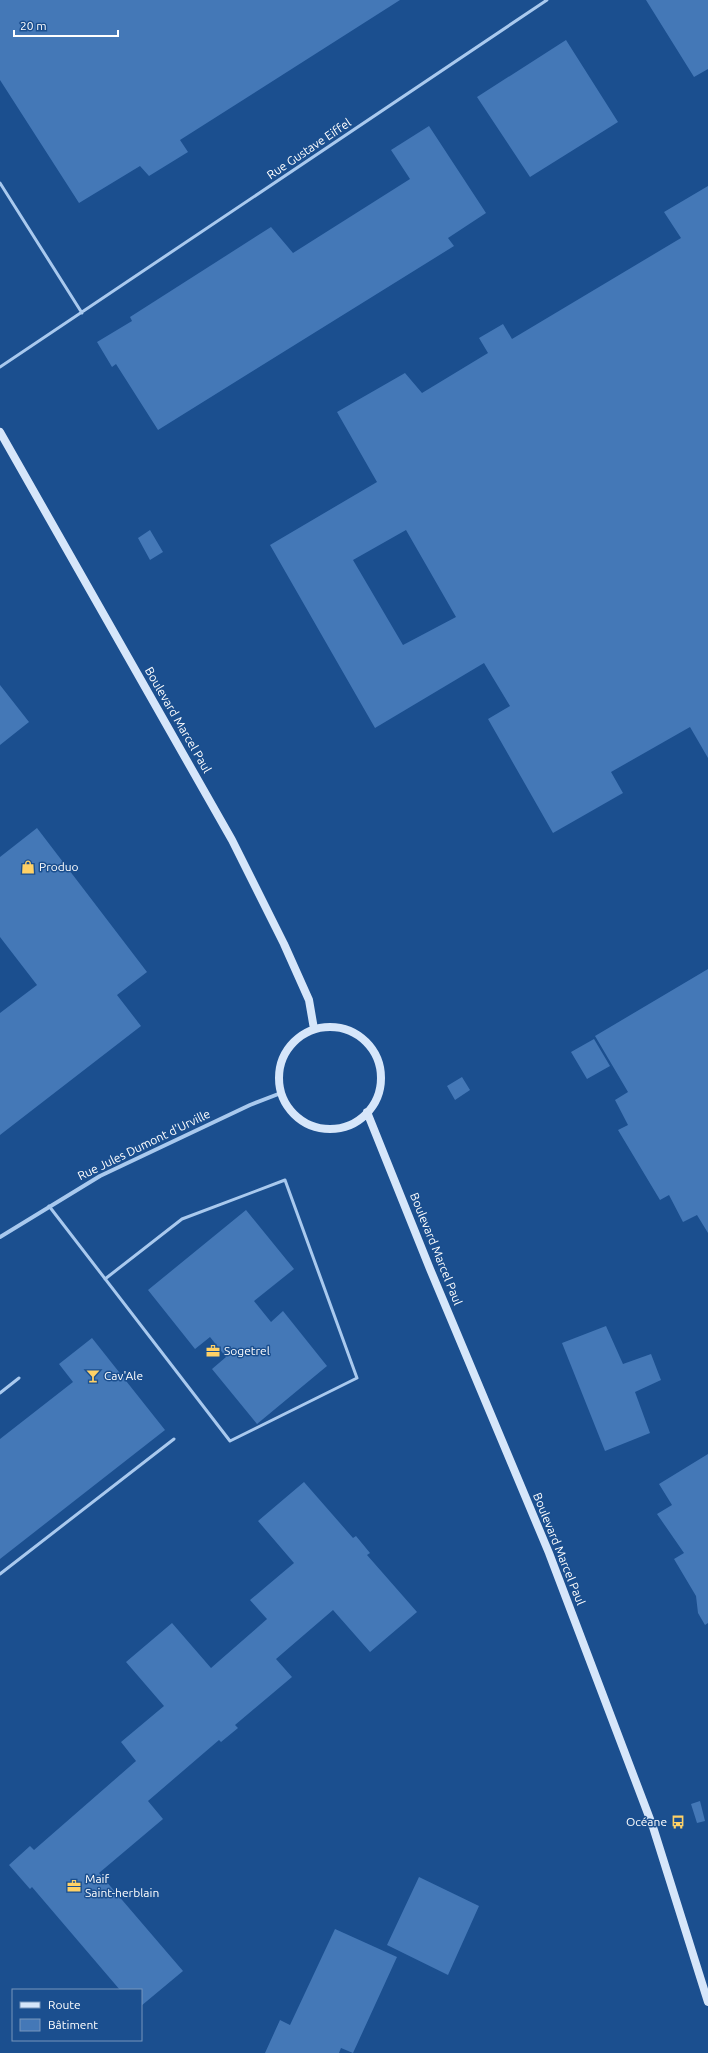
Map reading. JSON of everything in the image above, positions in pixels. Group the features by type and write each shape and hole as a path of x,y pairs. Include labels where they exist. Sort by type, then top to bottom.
{"street":[{"name":"Boulevard Marcel Paul","path":"0,432 232,840 284,944 309,1000 314,1029"},
{"path":"331,1027 348,1030 366,1042 377,1059 381,1081 374,1103 368,1112 359,1120 337,1129 313,1126 293,1113 281,1093 279,1070 288,1049 295,1041 314,1029 331,1027"},
{"name":"Rue Jules Dumont d'Urville","path":"0,1237 100,1176 250,1105 281,1093"},
{"name":"Boulevard Marcel Paul","path":"368,1112 430,1269 549,1552 654,1827 708,2002"}],"lane":[{"name":"Rue Gustave Eiffel","path":"0,367 547,0"},
{"path":"0,183 82,313"},
{"path":"49,1206 230,1442 357,1378 285,1180 182,1219 105,1279"},
{"path":"0,1393 19,1378"},
{"path":"0,1574 174,1439"}],"building":[{"path":"0,0 400,0 180,140 188,152 149,176 140,166 79,203 0,80"},
{"path":"646,0 708,0 708,69 694,77"},
{"path":"566,40 618,122 530,177 477,97"},
{"path":"429,126 486,213 448,238 454,246 158,430 116,364 112,367 97,342 132,321 130,317 271,227 293,253 410,179 391,150"},
{"path":"708,186 708,758 690,727 611,772 623,793 553,833 488,719 510,706 484,663 375,728 270,545 377,482 337,412 405,373 422,393 488,353 479,338 503,324 512,339 681,238 664,212","holes":["406,530 456,617 403,645 353,560"]},
{"path":"150,530 163,552 150,560 138,538"},
{"path":"0,685 29,722 0,745"},
{"path":"37,828 147,972 117,995 141,1026 0,1135 0,1013 37,985 0,937 0,857"},
{"path":"708,969 708,1233 697,1215 683,1222 669,1195 660,1200 618,1130 628,1125 615,1100 628,1092 595,1036"},
{"path":"594,1039 610,1066 587,1079 571,1052"},
{"path":"462,1077 470,1090 455,1100 447,1086"},
{"path":"246,1210 294,1269 254,1301 271,1322 283,1311 327,1366 257,1424 212,1369 226,1357 210,1337 195,1349 148,1290"},
{"path":"606,1326 623,1364 651,1354 661,1380 635,1392 650,1433 605,1451 562,1343"},
{"path":"92,1338 165,1430 0,1559 0,1439 73,1382 59,1364"},
{"path":"708,1454 708,1623 705,1625 698,1613 696,1596 674,1559 684,1553 657,1514 672,1505 659,1484"},
{"path":"304,1482 353,1538 356,1536 370,1553 367,1555 417,1612 370,1652 333,1610 276,1659 292,1677 235,1725 238,1728 221,1742 219,1740 148,1801 163,1819 99,1873 183,1971 142,2005 142,1989 119,1989 32,1887 30,1889 9,1865 30,1846 34,1850 136,1761 121,1742 164,1706 126,1662 172,1623 211,1668 267,1619 250,1600 294,1563 258,1521"},
{"path":"700,1801 705,1821 697,1823 691,1804"},
{"path":"419,1877 479,1906 448,1975 387,1945"},
{"path":"335,1929 397,1957 353,2053 341,2048 339,2053 265,2053 280,2020 290,2025"}],"place":[{"name":"Produo","path":"28,867"},
{"name":"Sogetrel","path":"213,1351"},
{"name":"Cav'Ale","path":"93,1376"},
{"name":"Océane","path":"678,1822"},
{"name":"Maif Saint-herblain","path":"74,1886"}]}
